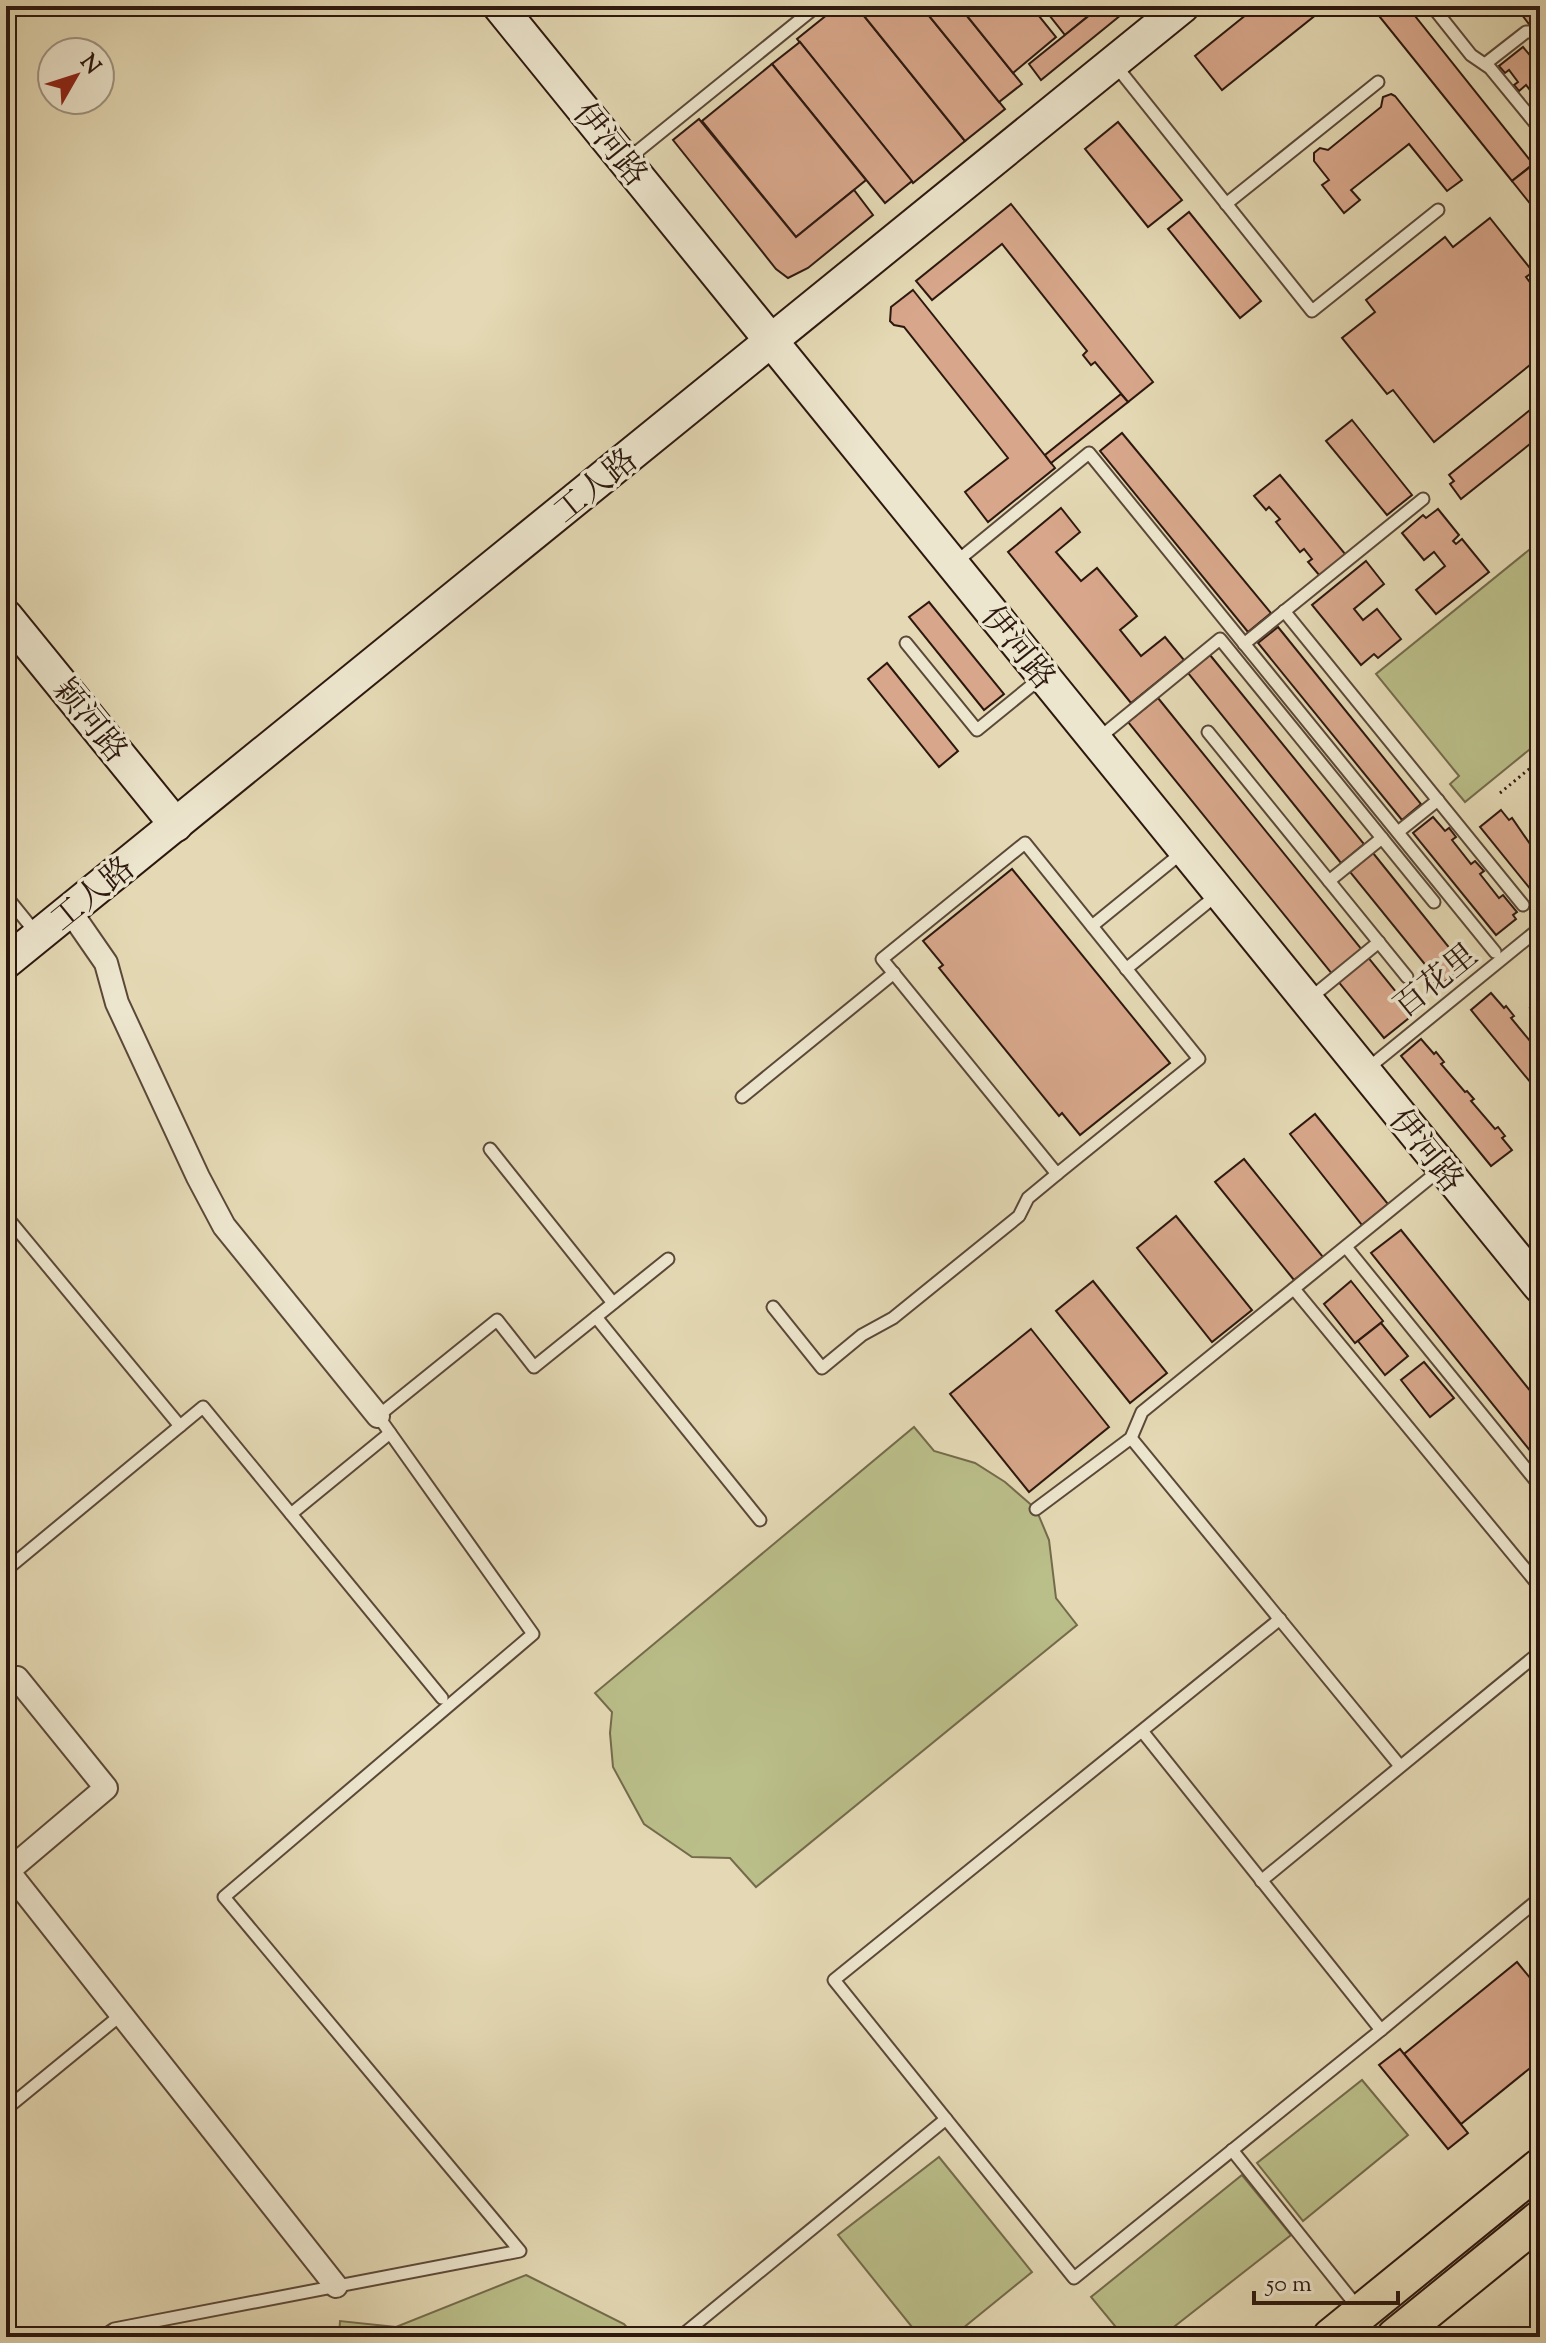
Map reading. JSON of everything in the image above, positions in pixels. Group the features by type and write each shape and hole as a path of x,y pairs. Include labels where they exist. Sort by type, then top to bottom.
{"main road":[{"path":"1331,2337 1540,2167"},
{"path":"1395,2337 1540,2219"}],"street":[{"name":"伊河路","path":"499,6 1441,1169 1540,1287"},
{"name":"工人路","path":"6,962 1183,6"},
{"name":"颖河路","path":"6,616 176,825"},
{"path":"70,911 106,963 117,1003 224,1226 384,1424"},
{"path":"14,1675 106,1788 8,1871 336,2286"}],"lane":[{"path":"625,162 817,6"},
{"path":"1432,6 1471,55 1485,64 1540,129"},
{"path":"1485,64 1526,32 1540,32"},
{"path":"1113,63 1312,311 1438,210"},
{"path":"1226,204 1378,82"},
{"path":"952,565 1089,453 1495,952"},
{"path":"1244,644 1423,499"},
{"path":"1284,611 1523,905"},
{"path":"1095,741 1220,639 1434,902"},
{"path":"906,643 977,730 1043,677"},
{"path":"1208,732 1407,977"},
{"path":"1398,832 1438,800"},
{"path":"1329,881 1382,838"},
{"path":"773,1307 822,1368 862,1335 893,1318 1019,1216 1028,1198 1199,1059 1025,843 882,959 1057,1174"},
{"path":"1092,926 1184,851"},
{"path":"1126,969 1219,894"},
{"path":"6,896 38,936"},
{"name":"百花里","path":"1363,1072 1540,928"},
{"path":"1306,1001 1379,942"},
{"path":"742,1097 894,973"},
{"path":"490,1149 613,1303"},
{"path":"1036,1509 1131,1438 1142,1412 1441,1169"},
{"path":"6,1216 180,1426"},
{"path":"1346,1247 1540,1486"},
{"path":"291,1514 497,1320 534,1367 668,1259"},
{"path":"1294,1289 1540,1587"},
{"path":"596,1317 760,1520"},
{"path":"6,1570 203,1407 442,1698"},
{"path":"102,2337 114,2329 520,2251 224,1897 533,1634 384,1424"},
{"path":"1131,1438 1400,1766"},
{"path":"1280,1619 834,1980 1074,2278 1540,1898"},
{"path":"1261,1881 1540,1652"},
{"path":"1142,1731 1381,2030"},
{"path":"6,2109 122,2014"},
{"path":"680,2337 946,2119"},
{"path":"1232,2150 1362,2312"}],"path":[{"path":"1500,793 1540,760"}],"green space":[{"path":"1540,541 1540,741 1465,802 1450,784 1459,776 1376,674"},
{"path":"914,1427 934,1451 975,1463 1005,1482 1036,1509 1049,1540 1056,1598 1077,1625 756,1887 730,1858 692,1857 644,1824 613,1767 612,1712 595,1693"},
{"path":"1362,2080 1408,2135 1303,2221 1257,2163"},
{"path":"939,2157 1032,2272 952,2337 920,2337 838,2235"},
{"path":"1242,2175 1291,2235 1161,2337 1124,2337 1091,2297"},
{"path":"526,2275 624,2324 636,2337 339,2337 340,2321 396,2327"}],"building":[{"path":"838,6 856,6 965,141 913,183 797,39"},
{"path":"856,6 921,6 1005,109 965,141"},
{"path":"921,6 959,6 1022,84 999,102"},
{"path":"959,6 1031,6 1056,37 1013,73"},
{"path":"1042,6 1098,6 1099,7 1065,35"},
{"path":"1101,6 1132,6 1041,80 1029,64"},
{"path":"1257,6 1327,6 1222,90 1195,56"},
{"path":"1371,6 1407,6 1533,164 1512,181"},
{"path":"1463,6 1481,6 1470,14"},
{"path":"1515,6 1540,6 1540,21 1532,28"},
{"path":"800,42 912,181 885,203 772,64"},
{"path":"1523,47 1540,67 1540,103 1526,85 1519,91 1514,85 1518,82 1509,70 1505,73 1499,66"},
{"path":"772,64 866,180 796,237 702,121"},
{"path":"1391,94 1462,180 1447,191 1409,144 1351,190 1360,200 1344,213 1322,185 1329,180 1314,161 1314,153 1320,148 1328,150 1381,107 1383,97"},
{"path":"699,119 796,237 854,190 873,215 808,268 788,278 776,269 673,140"},
{"path":"1118,122 1182,200 1148,227 1085,149"},
{"path":"1540,161 1540,216 1512,181"},
{"path":"1011,204 1153,382 1128,402 1095,362 1091,365 1083,355 1087,351 1002,244 932,300 916,281"},
{"path":"1189,212 1261,301 1240,318 1168,229"},
{"path":"1490,218 1533,272 1526,277 1540,296 1540,357 1434,442 1393,390 1387,394 1342,338 1375,312 1366,300 1445,237 1453,247"},
{"path":"913,290 1055,468 988,522 965,492 1008,458 904,327 890,321 891,307"},
{"path":"1121,394 1128,402 1051,463 1045,455"},
{"path":"1540,402 1540,436 1461,499 1450,484 1454,481 1449,475"},
{"path":"1352,420 1412,495 1387,515 1326,441"},
{"path":"1122,433 1271,613 1248,632 1100,451"},
{"path":"1280,475 1346,555 1320,576 1308,562 1312,559 1304,549 1300,552 1276,522 1280,519 1269,507 1266,510 1254,496"},
{"path":"1061,508 1080,532 1056,552 1081,581 1097,568 1137,616 1120,630 1141,656 1165,637 1184,660 1131,703 1008,552"},
{"path":"1438,509 1459,535 1453,541 1456,544 1462,539 1489,572 1436,614 1416,590 1445,566 1434,552 1424,560 1402,533 1423,515 1426,518"},
{"path":"1366,561 1384,584 1354,609 1363,620 1377,609 1401,639 1378,658 1374,654 1361,665 1312,605"},
{"path":"929,602 1004,694 984,710 909,617"},
{"path":"1278,627 1421,804 1402,820 1258,643"},
{"path":"1210,655 1364,844 1341,863 1188,673"},
{"path":"887,663 958,751 939,767 868,679"},
{"path":"1158,698 1414,1014 1384,1038 1128,722"},
{"path":"1501,810 1509,820 1512,818 1537,854 1540,852 1540,901 1480,827"},
{"path":"1433,817 1445,831 1449,828 1456,837 1452,840 1471,864 1475,861 1484,871 1480,874 1499,898 1503,895 1517,912 1513,915 1516,919 1496,935 1413,833"},
{"path":"1373,853 1464,966 1437,988 1423,971 1428,968 1350,872"},
{"path":"1012,869 1170,1063 1080,1135 1062,1113 1059,1116 939,968 943,965 923,941"},
{"path":"1491,993 1504,1008 1506,1006 1514,1016 1511,1018 1535,1047 1540,1048 1540,1094 1471,1010"},
{"path":"1540,1000 1540,1021 1530,1008"},
{"path":"1421,1039 1434,1054 1436,1052 1444,1062 1441,1064 1474,1099 1471,1101 1495,1129 1498,1127 1505,1136 1502,1138 1512,1150 1491,1166 1401,1056"},
{"path":"1315,1114 1388,1204 1362,1225 1290,1134"},
{"path":"1244,1159 1323,1257 1294,1280 1215,1182"},
{"path":"1176,1216 1252,1310 1212,1342 1137,1248"},
{"path":"1401,1230 1540,1403 1540,1463 1371,1253"},
{"path":"1093,1281 1167,1373 1130,1403 1056,1311"},
{"path":"1351,1281 1383,1321 1355,1343 1324,1304"},
{"path":"1381,1323 1408,1356 1385,1375 1358,1341"},
{"path":"1031,1329 1109,1427 1029,1492 950,1394"},
{"path":"1424,1362 1454,1398 1430,1417 1401,1380"},
{"path":"1517,1962 1540,1990 1540,2060 1461,2124 1404,2054"},
{"path":"1400,2049 1468,2133 1448,2149 1379,2065"}]}
